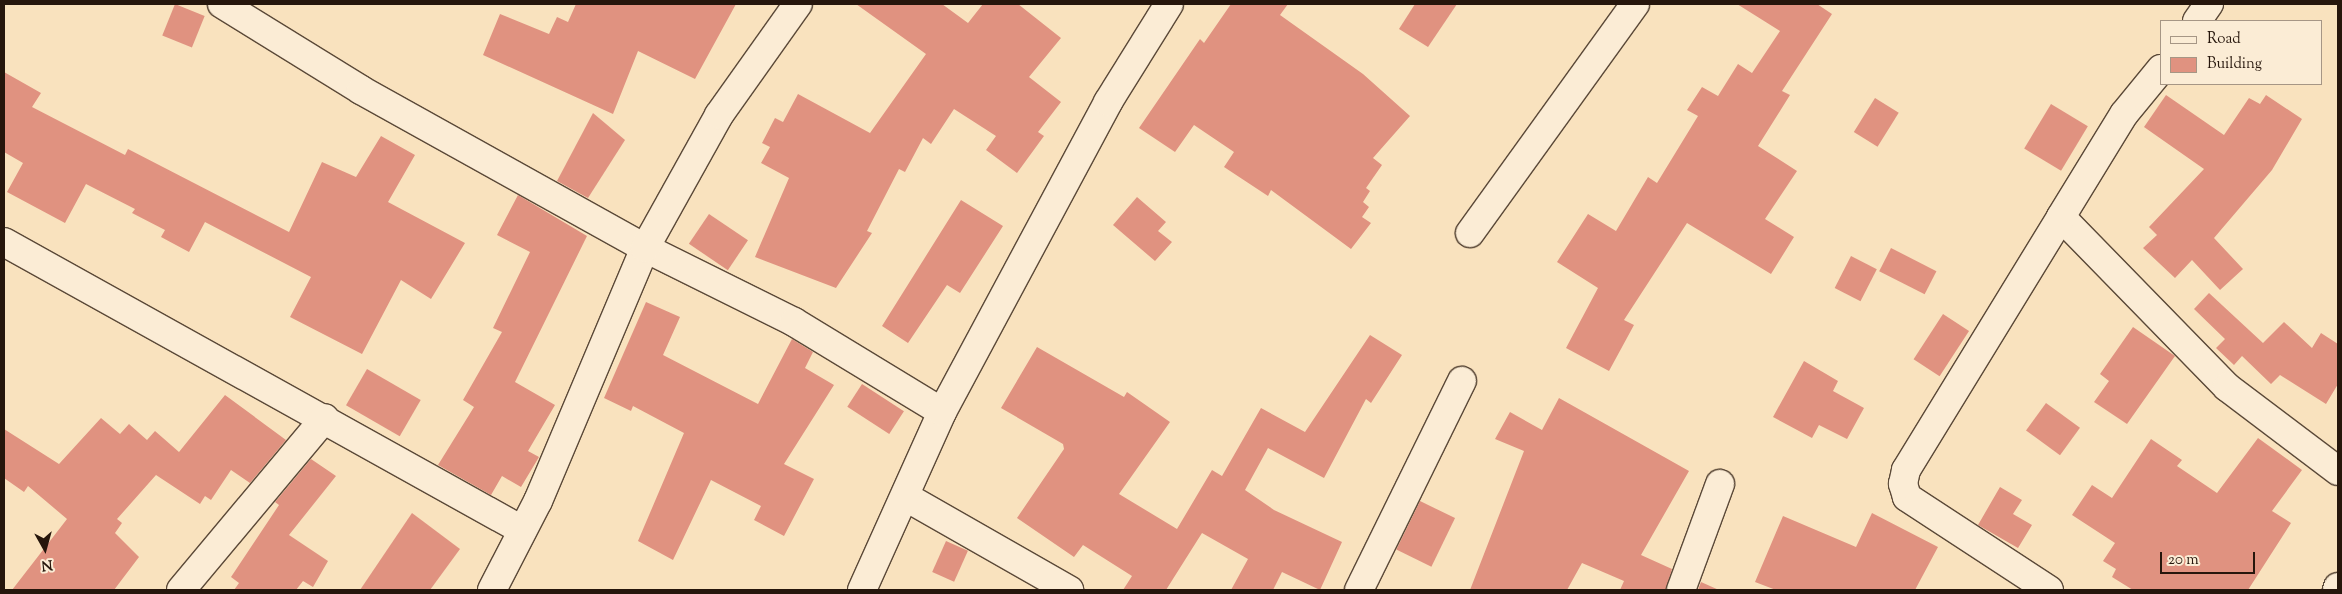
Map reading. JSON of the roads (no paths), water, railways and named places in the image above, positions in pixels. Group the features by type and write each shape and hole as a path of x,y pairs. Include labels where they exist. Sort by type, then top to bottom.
{"street":[{"path":"222,4 361,90 645,248 794,322 942,412"},
{"path":"492,590 522,530 645,248 719,115 760,63 798,4"},
{"path":"862,590 906,497 942,412 1108,102 1169,4"},
{"path":"1470,233 1635,4"},
{"path":"2198,20 2209,4"},
{"path":"2049,590 1907,497 1903,484 1906,470 2124,114 2160,70"},
{"path":"2061,217 2227,387 2338,471"},
{"path":"4,242 324,418 522,530"},
{"path":"1359,590 1462,381"},
{"path":"181,590 324,418"},
{"path":"1682,590 1720,484"},
{"path":"906,497 1069,590"}]}
